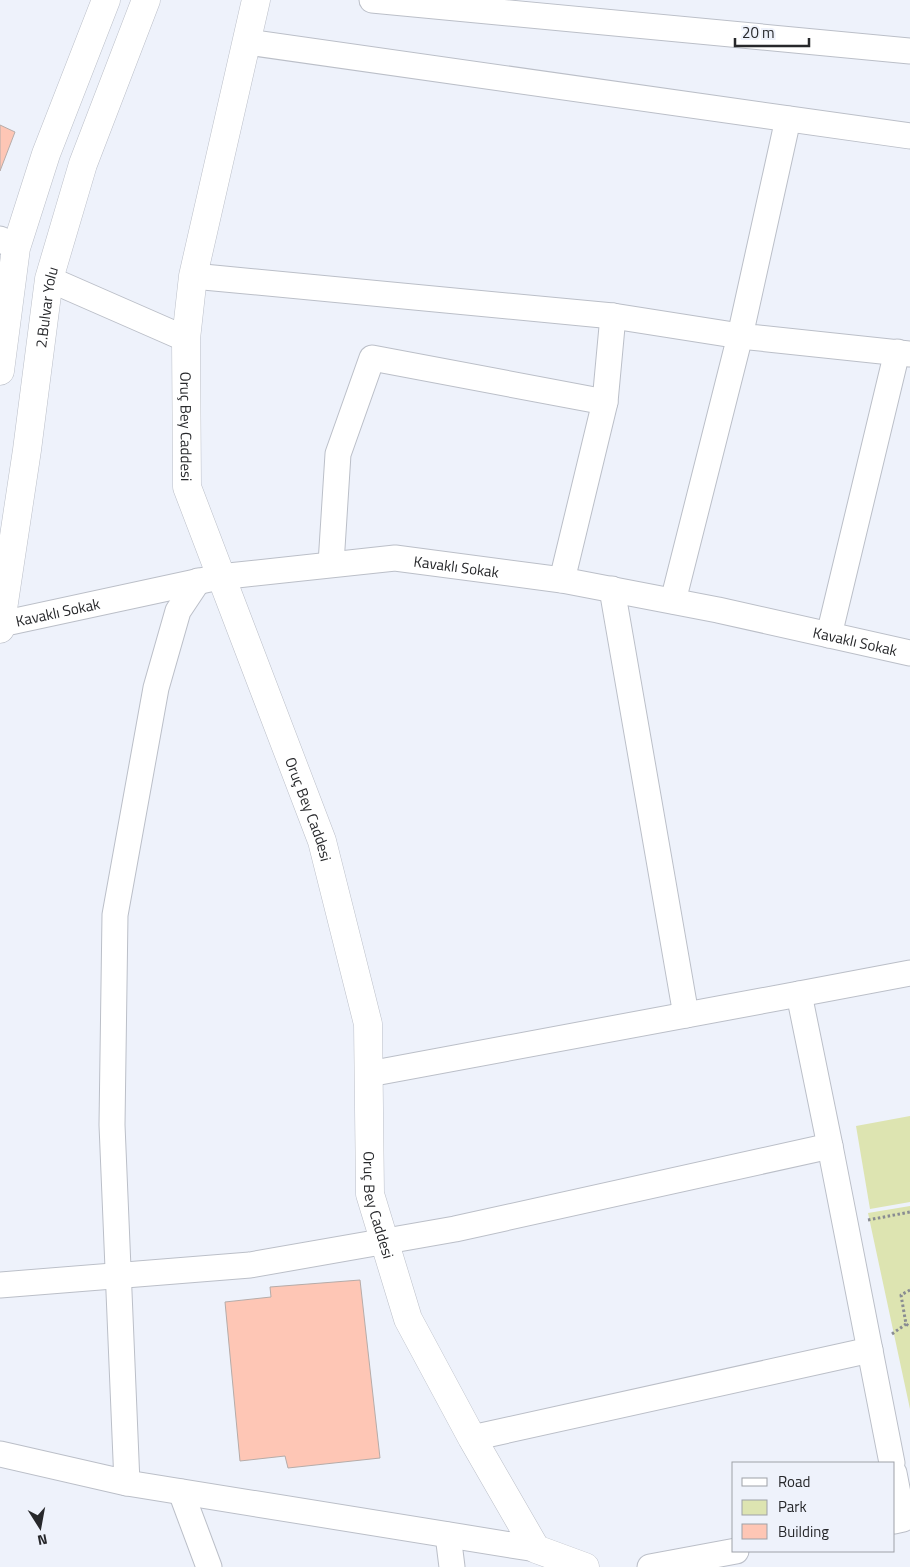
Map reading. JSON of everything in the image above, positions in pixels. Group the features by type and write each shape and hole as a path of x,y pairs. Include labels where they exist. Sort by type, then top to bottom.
{"main road":[{"path":"0,372 8,243 46,154 106,0"},
{"name":"2.Bulvar Yolu","path":"0,626 27,450 49,279 83,164 146,0"},
{"name":"Oruç Bey Caddesi","path":"256,0 194,276 186,339 186,487 209,579 322,841 368,1024 370,1194 408,1319 472,1438 536,1549"},
{"path":"536,1549 585,1567"}],"street":[{"path":"372,0 910,51"},
{"path":"247,42 910,136"},
{"path":"673,601 740,336 788,119"},
{"path":"194,276 613,316 740,336 904,353 829,635"},
{"path":"49,279 186,339"},
{"path":"562,580 605,402 613,316"},
{"path":"331,564 338,454 372,358 605,402"},
{"name":"Kavaklı Sokak","path":"0,626 209,579 395,558 562,580 612,589 910,653"},
{"path":"127,1483 112,1125 115,915 156,688 178,611 209,579"},
{"path":"612,589 686,1015"},
{"path":"369,1074 910,973"},
{"path":"799,994 892,1462"},
{"path":"0,1285 250,1264 455,1229 830,1146"},
{"path":"472,1438 870,1350"},
{"path":"0,1454 127,1483 536,1549"},
{"path":"895,1479 902,1519"},
{"path":"182,1492 209,1567"},
{"path":"448,1535 452,1567"},
{"path":"650,1567 732,1552"}],"path":[{"path":"845,1224 910,1212"},
{"path":"910,1290 901,1295 906,1324 910,1327"}],"green space":[{"path":"910,1116 910,1202 870,1209 856,1126"},
{"path":"910,1206 910,1409 868,1213"}],"building":[{"path":"0,125 15,132 0,171"},
{"path":"360,1280 380,1458 288,1468 285,1456 240,1461 225,1302 271,1297 270,1287"}]}
